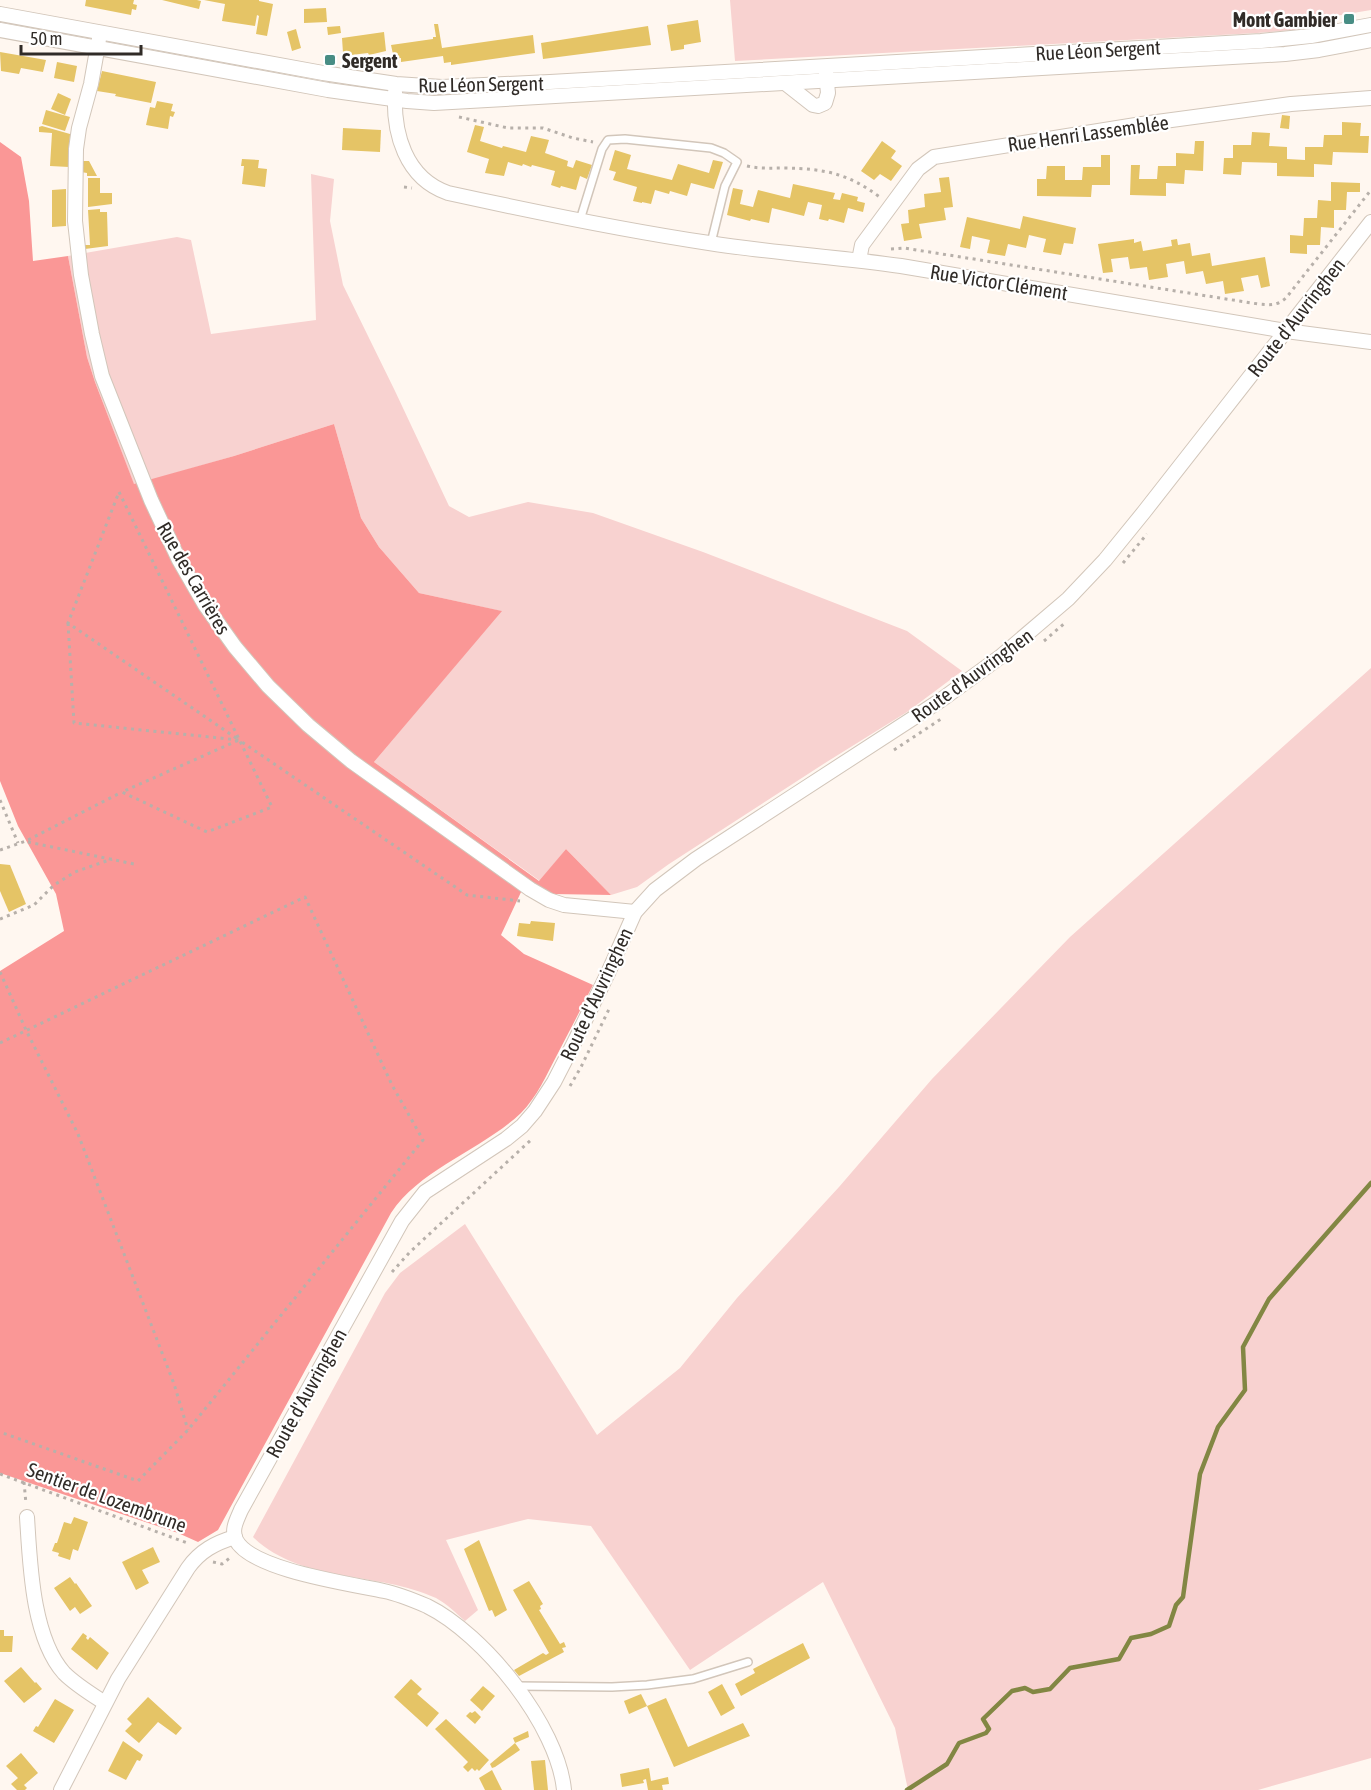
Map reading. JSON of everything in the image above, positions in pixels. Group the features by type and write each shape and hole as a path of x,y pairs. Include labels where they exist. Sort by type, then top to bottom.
{"street":[{"name":"Rue Léon Sergent","path":"0,14 323,73 418,86 470,86 1274,40 1371,25"},
{"name":"Rue Léon Sergent","path":"0,30 320,88 418,102 455,102 1285,54 1371,40"},
{"name":"Rue des Carrières","path":"100,32 76,149 75,221 86,305 102,376 123,430 164,530 205,604 235,647 281,699 321,737 367,773 530,889 549,900 564,905 635,912"},
{"path":"785,83 813,105 824,104 828,93 824,66"},
{"name":"Rue Victor Clément","path":"396,84 396,126 400,142 410,163 427,182 448,193 646,233 777,252 859,260 1286,331 1371,342"},
{"name":"Rue Henri Lassemblée","path":"859,260 862,246 918,169 928,160 941,155 1291,104 1371,98"},
{"name":"Route d'Auvringhen","path":"235,1537 235,1525 242,1510 396,1230 425,1192 506,1139 535,1111 554,1082 608,974 635,912 646,898 671,876 941,700 1000,657 1047,618 1123,539 1371,222"},
{"path":"27,1517 36,1601 48,1647 66,1675 105,1703"},
{"path":"61,1790 118,1679 188,1568 202,1552 217,1543 235,1537 244,1549 288,1570 320,1579 386,1591 408,1598 429,1607 465,1632 484,1649 515,1686 549,1738 560,1765 564,1790"}],"lane":[{"path":"580,220 608,140 618,138 711,148 737,162 725,186 711,243"},
{"path":"515,1686 612,1687 647,1684 693,1679 748,1662"}],"path":[{"path":"453,116 508,128 543,128 573,138 605,144"},
{"path":"737,162 756,168 810,169 841,175 860,183 891,205"},
{"path":"890,249 904,248 1246,303 1271,305 1280,303 1286,298 1371,190"},
{"path":"122,792 207,832 272,807 119,492 68,623 74,723 239,740"},
{"path":"1122,565 1150,531"},
{"path":"1042,643 1069,619"},
{"path":"68,623 467,895 521,901"},
{"path":"892,751 944,717"},
{"path":"0,850 26,841 122,792 239,740"},
{"path":"0,800 18,843"},
{"path":"26,841 134,864"},
{"path":"0,919 34,905 54,885 75,872 112,859"},
{"path":"0,1042 305,897 392,1085 423,1140 188,1430 138,1480 0,1432"},
{"path":"0,972 78,1134 174,1384 188,1430"},
{"path":"567,1090 581,1067 610,1006"},
{"path":"388,1276 410,1252 535,1136"},
{"name":"Sentier de Lozembrune","path":"0,1474 184,1541 202,1552"},
{"path":"24,1482 27,1517"}],"shaded area":[{"path":"730,0 1371,0 1371,10 1323,18 1316,28 1257,33 735,61"},
{"path":"0,142 21,157 29,201 33,261 68,256 87,357 134,484 234,456 334,424 361,518 379,547 419,593 502,611 374,762 539,881 566,849 611,895 553,894 522,890 501,935 524,954 593,985 537,1093 527,1107 505,1126 418,1184 391,1213 218,1530 198,1542 178,1533 0,1473 0,971 64,931 56,894 18,826 0,781"},
{"path":"311,174 334,179 330,221 343,285 449,506 469,517 528,502 593,513 703,552 907,631 962,671 907,712 669,864 637,887 611,895 566,849 540,881 374,762 501,611 419,593 379,547 361,518 334,424 134,485 87,357 68,256 177,237 191,240 211,334 316,320"},
{"path":"1371,668 1371,1758 1258,1790 908,1790 895,1728 823,1582 690,1670 591,1526 528,1519 446,1540 478,1610 465,1621 436,1598 390,1584 317,1570 294,1563 273,1552 253,1537 385,1293 400,1273 465,1224 597,1435 680,1368 737,1298 839,1187 932,1079 1070,937"}],"building":[{"path":"86,0 134,0 133,4 137,5 136,10 132,9 131,15 85,6"},
{"path":"162,0 197,0 201,1 199,9"},
{"path":"204,0 259,0 273,4 267,36 256,34 259,16 257,15 255,26 222,21 225,4"},
{"path":"326,8 327,22 304,23 304,9"},
{"path":"698,20 701,42 684,45 684,49 671,51 667,25"},
{"path":"434,24 438,24 442,48 533,35 535,53 451,65 451,62 444,63 443,56 401,62 401,58 394,59 391,45 433,39 436,37"},
{"path":"340,26 341,33 328,35 327,27"},
{"path":"648,26 651,45 543,59 541,43"},
{"path":"296,29 301,48 292,51 287,32"},
{"path":"384,32 386,51 369,55 368,53 351,55 350,52 343,53 342,38"},
{"path":"0,52 46,60 43,72 21,68 19,74 1,71"},
{"path":"57,62 77,66 74,82 54,78"},
{"path":"102,71 156,82 151,103 97,91"},
{"path":"58,93 71,99 65,115 51,109"},
{"path":"157,101 173,104 171,111 175,112 173,117 170,116 168,129 146,125 150,107 155,108"},
{"path":"46,110 70,117 65,131 42,124"},
{"path":"1282,115 1290,116 1289,129 1280,128"},
{"path":"1342,122 1361,123 1360,136 1369,136 1368,153 1333,152 1332,165 1314,164 1314,177 1277,176 1277,163 1242,162 1241,175 1223,174 1224,158 1233,158 1233,145 1251,145 1252,132 1270,133 1269,146 1287,147 1287,159 1305,160 1305,147 1323,147 1324,135 1342,135"},
{"path":"475,125 484,127 480,141 502,148 503,146 526,152 531,136 549,140 545,153 568,161 567,166 573,168 576,160 592,165 587,179 580,176 576,190 561,186 560,188 551,185 555,171 508,162 504,176 485,173 489,159 467,152"},
{"path":"39,127 70,134 69,167 50,166 52,133 39,132"},
{"path":"343,128 381,130 380,152 342,150"},
{"path":"882,141 896,151 891,158 902,166 891,181 880,174 874,180 861,171"},
{"path":"1195,141 1204,141 1203,171 1185,170 1184,184 1166,183 1166,196 1130,195 1131,165 1140,165 1139,179 1157,179 1158,166 1176,166 1176,153 1194,154"},
{"path":"615,150 631,155 627,169 672,180 678,164 709,173 713,160 723,162 714,189 691,183 687,196 655,190 651,204 642,203 633,201 637,187 613,180 616,172 609,170"},
{"path":"1101,155 1110,155 1110,185 1092,185 1091,197 1037,196 1037,179 1046,179 1047,166 1065,166 1065,180 1082,180 1083,167 1101,167"},
{"path":"242,159 259,160 258,168 267,169 265,187 242,184 244,166 241,166"},
{"path":"82,161 89,161 97,176 87,176 87,173 81,172"},
{"path":"949,177 953,207 944,208 946,220 919,224 922,238 904,241 901,224 909,223 908,210 925,207 924,194 941,192 939,178"},
{"path":"88,178 100,178 100,193 112,193 112,204 88,207"},
{"path":"1331,182 1360,183 1360,192 1347,192 1346,210 1334,210 1334,228 1321,227 1320,245 1307,245 1307,254 1290,253 1290,235 1303,236 1304,218 1317,218 1318,200 1331,201"},
{"path":"793,184 835,193 833,199 840,200 842,193 858,197 857,201 865,203 863,212 848,208 844,223 829,219 828,221 819,219 822,205 808,202 804,216 772,208 769,223 727,215 733,188 743,190 740,204 753,207 758,190 790,198"},
{"path":"66,189 66,226 52,227 52,190"},
{"path":"100,209 100,212 107,212 108,246 85,249 85,245 90,245 88,210"},
{"path":"1023,216 1076,228 1073,244 1064,243 1061,255 1043,252 1046,239 1029,235 1026,248 1008,244 1005,256 987,253 990,240 972,236 970,249 960,247 967,217 1020,229"},
{"path":"1134,239 1134,243 1141,241 1143,251 1172,246 1171,240 1177,239 1178,245 1190,243 1192,256 1210,253 1212,266 1265,257 1270,286 1261,288 1258,275 1241,278 1244,291 1225,294 1223,281 1206,284 1203,271 1186,274 1184,261 1166,264 1168,277 1149,280 1147,267 1130,269 1128,257 1111,259 1113,272 1103,273 1098,244"},
{"path":"0,864 10,865 26,904 9,912 0,891"},
{"path":"531,921 555,923 553,941 517,936 519,923 530,924"},
{"path":"74,1517 88,1522 78,1551 73,1549 70,1560 52,1551 64,1522 71,1524"},
{"path":"479,1540 507,1610 495,1617 492,1610 489,1611 464,1549"},
{"path":"153,1547 160,1562 142,1570 149,1583 136,1590 122,1562"},
{"path":"70,1577 92,1606 80,1614 75,1607 70,1611 54,1588"},
{"path":"529,1581 543,1604 539,1610 560,1644 564,1642 566,1647 562,1648 564,1652 519,1676 514,1670 543,1653 546,1655 549,1653 513,1590"},
{"path":"0,1630 4,1630 4,1636 13,1636 12,1652 0,1652"},
{"path":"83,1633 88,1640 90,1637 109,1653 97,1670 71,1649"},
{"path":"803,1643 810,1658 741,1696 735,1684 755,1673 753,1669"},
{"path":"21,1667 42,1689 24,1703 4,1681"},
{"path":"411,1679 422,1689 417,1694 439,1713 427,1727 394,1697"},
{"path":"722,1684 735,1708 721,1716 708,1692"},
{"path":"483,1686 495,1696 482,1711 470,1700"},
{"path":"641,1694 647,1706 629,1714 624,1701"},
{"path":"148,1697 182,1728 176,1735 158,1722 139,1743 125,1731 132,1724 127,1719"},
{"path":"666,1698 688,1747 743,1723 750,1736 674,1767 647,1706"},
{"path":"55,1699 74,1710 54,1743 33,1731 36,1726 38,1727"},
{"path":"475,1711 481,1717 475,1724 466,1716"},
{"path":"446,1719 489,1760 479,1771 472,1768 468,1772 463,1767 468,1762 435,1729"},
{"path":"528,1731 529,1737 515,1743 513,1738"},
{"path":"123,1741 143,1755 140,1761 137,1760 126,1780 108,1771"},
{"path":"515,1743 520,1750 492,1768 490,1764"},
{"path":"21,1753 38,1773 24,1785 27,1788 25,1790 17,1790 11,1784 18,1778 6,1766"},
{"path":"545,1760 548,1790 534,1790 531,1761"},
{"path":"649,1768 651,1781 668,1777 669,1784 662,1785 663,1790 648,1790 646,1779 643,1780 644,1783 622,1787 620,1774"},
{"path":"492,1770 502,1790 485,1790 479,1778"}],"waterway":[{"path":"907,1790 947,1764 959,1743 986,1733 989,1729 983,1719 1012,1691 1025,1688 1033,1692 1050,1689 1070,1668 1119,1659 1131,1638 1151,1634 1169,1626 1176,1605 1183,1597 1200,1474 1218,1427 1245,1390 1243,1347 1269,1299 1371,1183"}],"place":[{"name":"Mont Gambier","path":"1349,19"},
{"name":"Sergent","path":"330,60"}]}
